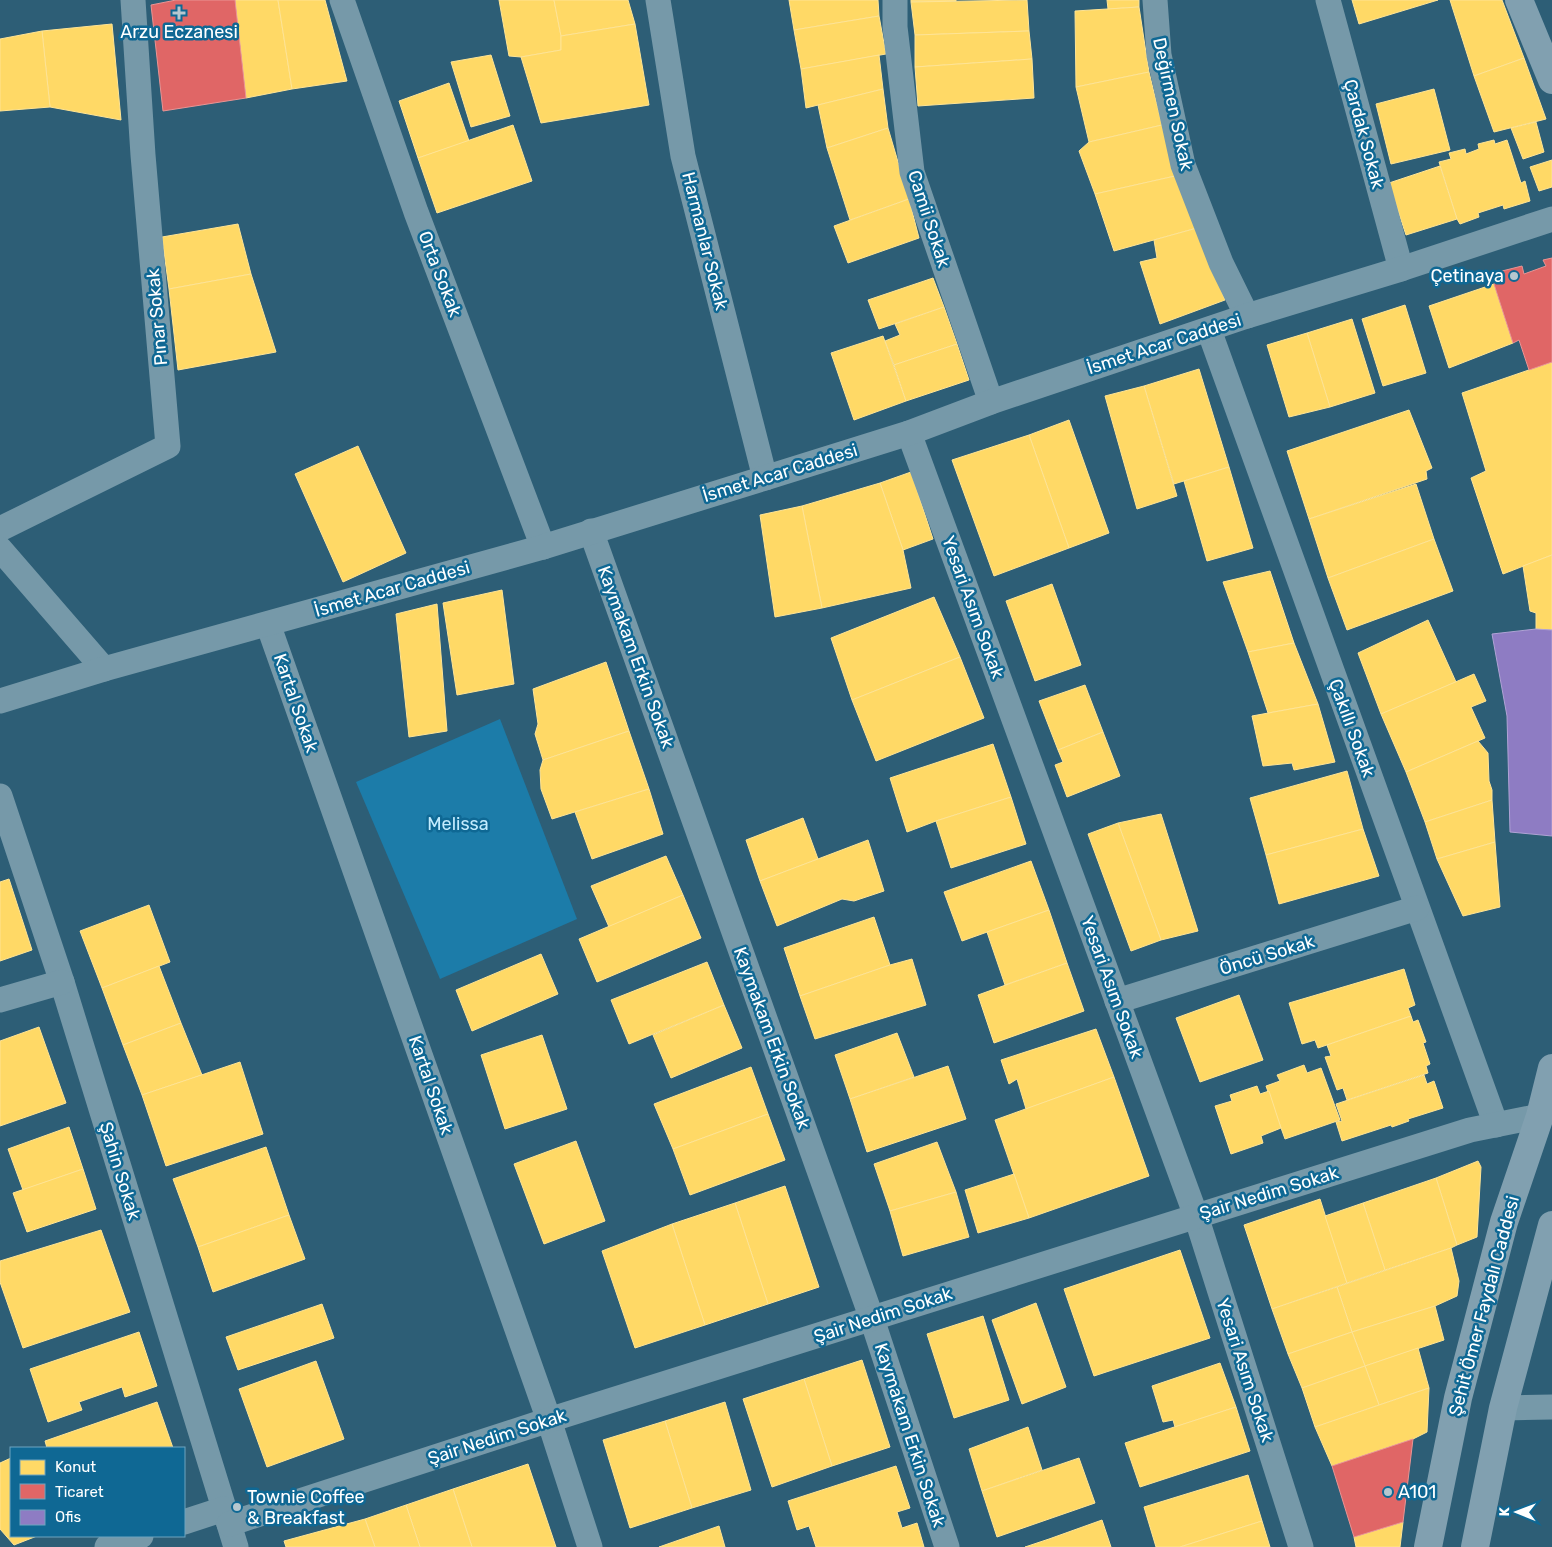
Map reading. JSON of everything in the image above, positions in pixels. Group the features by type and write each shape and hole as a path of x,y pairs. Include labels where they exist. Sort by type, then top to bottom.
{"main road":[{"path":"1519,0 1552,80"},
{"name":"Şehit Ömer Faydalı Caddesi","path":"1428,1547 1458,1398 1504,1222 1540,1116 1552,1068"},
{"path":"1475,1547 1503,1408 1552,1225"}],"street":[{"name":"Pınar Sokak","path":"0,529 168,446 143,155 134,0"},
{"name":"Orta Sokak","path":"342,0 416,212 543,547"},
{"name":"Harmanlar Sokak","path":"658,0 683,156 765,478"},
{"name":"Camii Sokak","path":"895,0 895,27 912,172 991,402"},
{"name":"Değirmen Sokak","path":"1155,0 1159,55 1183,165 1221,263 1247,316"},
{"name":"Çardak Sokak","path":"1328,0 1400,269"},
{"name":"İsmet Acar Caddesi","path":"0,701 104,669 543,547 909,433 991,402 1247,316 1400,269 1552,219"},
{"name":"Çakıllı Sokak","path":"1209,330 1496,1125"},
{"name":"Yesari Asım Sokak","path":"909,433 1196,1216 1301,1547"},
{"name":"Kaymakam Erkin Sokak","path":"591,531 872,1319 947,1547"},
{"path":"0,549 104,669"},
{"name":"Kartal Sokak","path":"268,624 549,1420 590,1547"},
{"name":"Şahin Sokak","path":"0,796 62,982 230,1527"},
{"name":"Öncü Sokak","path":"1117,1001 1418,908"},
{"path":"0,1000 62,982"},
{"name":"Şair Nedim Sokak","path":"185,1522 230,1527 549,1420 1470,1130 1540,1116"},
{"path":"1503,1408 1552,1407"},
{"path":"107,1547 138,1537"}],"green space":[{"name":"Melissa","path":"500,719 577,919 440,979 356,782"}],"building: Konut":[{"path":"235,0 278,0 292,89 246,98"},
{"path":"278,0 325,0 347,81 292,89"},
{"path":"499,0 554,0 561,36 561,50 521,57 509,56"},
{"path":"554,0 628,0 635,24 561,36"},
{"path":"789,0 878,0 879,16 794,30"},
{"path":"911,0 956,0 956,1 911,2"},
{"path":"1027,0 1029,31 915,35 911,2"},
{"path":"1107,0 1139,0 1139,7 1108,9"},
{"path":"1352,0 1438,0 1359,24"},
{"path":"1450,0 1502,0 1524,58 1474,76"},
{"path":"1139,7 1149,72 1076,87 1075,11"},
{"path":"879,16 886,54 801,69 794,30"},
{"path":"112,24 121,120 50,107 42,31"},
{"path":"635,24 649,105 541,123 521,57 561,50 561,36"},
{"path":"42,31 50,107 0,111 0,39"},
{"path":"1029,31 1032,59 915,67 915,35"},
{"path":"491,55 510,116 471,127 451,62"},
{"path":"879,55 883,89 806,108 801,69"},
{"path":"1524,58 1546,119 1494,132 1474,76"},
{"path":"1032,59 1034,98 918,106 915,67"},
{"path":"1149,72 1162,125 1089,142 1076,87"},
{"path":"449,83 469,141 418,158 399,101"},
{"path":"883,89 888,128 827,148 818,105"},
{"path":"1434,89 1450,150 1391,164 1376,104"},
{"path":"1536,122 1544,152 1523,159 1511,128"},
{"path":"513,125 532,181 437,213 418,158"},
{"path":"1162,125 1175,176 1095,194 1079,151 1089,142"},
{"path":"888,128 909,199 850,220 827,148"},
{"path":"1494,140 1495,144 1507,140 1521,183 1525,181 1530,201 1504,209 1503,205 1478,213 1479,217 1460,224 1439,162 1451,159 1449,153 1465,149 1466,154 1479,149 1478,144"},
{"path":"1552,160 1552,187 1539,191 1530,167"},
{"path":"1440,166 1457,219 1406,235 1389,183"},
{"path":"1175,176 1197,228 1114,251 1095,194"},
{"path":"909,199 919,238 848,263 834,226"},
{"path":"238,224 251,274 169,289 162,237"},
{"path":"1197,228 1225,300 1160,324 1140,262 1157,258 1154,240"},
{"path":"251,274 276,352 178,370 169,289"},
{"path":"933,278 944,307 879,329 868,300"},
{"path":"1494,284 1513,343 1449,368 1429,306"},
{"path":"1405,305 1426,373 1383,386 1362,319"},
{"path":"944,307 957,344 894,365 885,341 900,335 895,324"},
{"path":"1352,319 1375,393 1330,407 1307,333"},
{"path":"1307,333 1330,407 1289,417 1267,345"},
{"path":"883,336 906,401 854,420 831,353"},
{"path":"957,344 969,380 906,401 894,365"},
{"path":"1552,362 1552,555 1503,574 1471,478 1486,471 1462,393"},
{"path":"1199,369 1229,467 1174,484 1144,386"},
{"path":"1144,386 1177,496 1137,509 1105,396"},
{"path":"1409,410 1432,468 1426,471 1427,479 1309,519 1287,451"},
{"path":"1069,420 1109,533 1069,548 1029,435"},
{"path":"1029,435 1069,548 994,576 952,460"},
{"path":"358,446 406,553 343,582 295,474"},
{"path":"1229,467 1253,548 1207,561 1184,481"},
{"path":"911,472 933,539 903,550 880,483"},
{"path":"880,483 903,550 911,588 822,608 802,506"},
{"path":"1416,484 1434,539 1328,578 1309,519"},
{"path":"802,506 822,608 775,617 760,515"},
{"path":"1434,539 1453,591 1347,630 1328,578"},
{"path":"1552,555 1552,630 1536,629 1536,613 1530,611 1523,566"},
{"path":"1270,571 1294,643 1248,652 1223,582"},
{"path":"1052,584 1081,665 1035,681 1006,601"},
{"path":"502,590 514,684 457,695 443,603"},
{"path":"934,597 960,657 852,700 831,638"},
{"path":"437,604 447,731 409,737 396,614"},
{"path":"1428,620 1456,682 1381,714 1358,653"},
{"path":"1294,643 1318,704 1268,713 1248,652"},
{"path":"960,657 984,718 876,761 852,700"},
{"path":"606,662 629,731 543,760 535,734 538,724 533,689"},
{"path":"1474,674 1486,701 1471,707 1485,738 1406,772 1381,714"},
{"path":"1085,685 1103,732 1058,750 1039,701"},
{"path":"1318,704 1335,762 1294,770 1292,763 1263,766 1252,716"},
{"path":"629,731 649,789 552,819 541,789 540,770 543,760"},
{"path":"1103,732 1120,776 1067,797 1055,765 1063,762 1058,750"},
{"path":"1478,741 1488,753 1492,800 1425,822 1406,772"},
{"path":"993,744 1011,797 907,832 890,778"},
{"path":"1347,771 1363,829 1266,855 1250,798"},
{"path":"649,789 663,834 592,859 575,812"},
{"path":"1011,797 1026,844 951,868 936,821"},
{"path":"1492,800 1495,842 1437,859 1425,822"},
{"path":"1161,814 1198,931 1161,940 1118,823"},
{"path":"803,818 818,859 760,881 746,840"},
{"path":"1118,823 1161,940 1131,951 1088,834"},
{"path":"1363,829 1379,876 1279,904 1266,855"},
{"path":"868,840 884,891 854,901 842,899 777,926 760,881"},
{"path":"1495,842 1500,907 1463,916 1437,859"},
{"path":"666,856 683,895 609,927 591,886"},
{"path":"1031,861 1049,910 962,941 944,892"},
{"path":"9,879 32,950 0,961 0,882"},
{"path":"683,895 701,938 597,982 579,939"},
{"path":"149,905 170,962 102,988 80,931"},
{"path":"1049,910 1067,963 1005,985 987,932"},
{"path":"874,917 890,965 800,996 784,948"},
{"path":"541,954 558,994 472,1031 456,990"},
{"path":"912,959 926,1005 815,1039 800,996"},
{"path":"707,962 724,1005 629,1044 611,1000"},
{"path":"1067,963 1084,1011 994,1043 978,995"},
{"path":"159,966 181,1023 123,1045 102,988"},
{"path":"1404,969 1415,1005 1408,1008 1411,1016 1318,1048 1315,1040 1302,1044 1289,1003"},
{"path":"1239,995 1263,1060 1200,1082 1176,1018"},
{"path":"724,1005 742,1048 671,1078 653,1035"},
{"path":"1411,1016 1413,1022 1418,1020 1426,1042 1423,1043 1430,1064 1426,1066 1428,1073 1347,1100 1343,1088 1337,1090 1325,1057 1331,1056 1327,1045"},
{"path":"181,1023 202,1075 142,1095 123,1045"},
{"path":"39,1027 66,1103 0,1126 0,1041"},
{"path":"1096,1029 1114,1077 1026,1109 1017,1079 1009,1084 1001,1060"},
{"path":"897,1033 914,1077 850,1099 835,1055"},
{"path":"542,1035 567,1109 505,1129 481,1055"},
{"path":"240,1062 263,1134 166,1166 142,1095"},
{"path":"1304,1065 1307,1073 1321,1068 1340,1120 1285,1139 1266,1086 1280,1081 1277,1075"},
{"path":"948,1066 966,1119 867,1152 850,1099"},
{"path":"751,1067 768,1114 673,1149 654,1104"},
{"path":"1424,1075 1427,1084 1434,1081 1443,1108 1408,1119 1409,1121 1392,1127 1391,1125 1342,1141 1336,1122 1342,1121 1336,1104"},
{"path":"1114,1077 1149,1176 1029,1218 995,1120"},
{"path":"1257,1086 1260,1094 1269,1091 1281,1128 1261,1136 1263,1143 1231,1154 1215,1106 1232,1101 1230,1095"},
{"path":"768,1114 785,1160 690,1195 673,1149"},
{"path":"69,1127 83,1169 23,1190 8,1149"},
{"path":"576,1141 605,1221 544,1244 514,1164"},
{"path":"937,1142 956,1192 890,1211 874,1164"},
{"path":"266,1147 289,1215 198,1247 173,1179"},
{"path":"1478,1161 1481,1167 1477,1237 1457,1245 1436,1178"},
{"path":"83,1169 96,1209 27,1232 13,1193"},
{"path":"1014,1174 1029,1218 978,1233 965,1190"},
{"path":"1436,1178 1457,1245 1385,1270 1363,1203"},
{"path":"785,1186 819,1287 768,1304 735,1203"},
{"path":"956,1192 969,1237 903,1256 890,1211"},
{"path":"1320,1199 1347,1283 1272,1309 1244,1225"},
{"path":"735,1203 768,1304 705,1325 672,1224"},
{"path":"1363,1203 1385,1270 1347,1283 1325,1216"},
{"path":"289,1215 305,1259 213,1292 198,1247"},
{"path":"672,1224 705,1325 635,1348 602,1251"},
{"path":"101,1230 130,1312 23,1348 0,1282 0,1261"},
{"path":"1451,1248 1459,1281 1457,1296 1435,1306 1352,1332 1337,1287"},
{"path":"1180,1250 1210,1338 1094,1376 1064,1289"},
{"path":"1337,1287 1352,1332 1288,1354 1272,1309"},
{"path":"1036,1303 1066,1387 1022,1404 992,1320"},
{"path":"322,1304 334,1338 238,1370 226,1337"},
{"path":"1435,1306 1444,1340 1365,1366 1352,1332"},
{"path":"983,1316 1009,1400 954,1418 927,1334"},
{"path":"139,1332 157,1386 125,1397 122,1387 79,1402 82,1410 48,1422 30,1369"},
{"path":"1352,1332 1365,1366 1302,1388 1288,1354"},
{"path":"1418,1348 1429,1388 1379,1405 1365,1366"},
{"path":"862,1360 890,1447 832,1466 804,1379"},
{"path":"316,1361 344,1439 267,1467 239,1389"},
{"path":"1220,1363 1236,1407 1175,1427 1173,1420 1163,1422 1152,1386"},
{"path":"1365,1366 1379,1405 1315,1427 1302,1388"},
{"path":"804,1379 832,1466 772,1487 743,1399"},
{"path":"1429,1388 1427,1432 1413,1439 1332,1466 1315,1427"},
{"path":"157,1402 173,1447 47,1447 45,1441"},
{"path":"725,1402 751,1490 692,1508 665,1421"},
{"path":"1236,1407 1250,1451 1140,1487 1125,1443"},
{"path":"665,1421 692,1508 630,1528 603,1440"},
{"path":"1028,1427 1042,1470 982,1491 969,1449"},
{"path":"10,1458 10,1537 34,1537 14,1545 0,1529 0,1463"},
{"path":"1079,1458 1095,1503 997,1537 982,1491"},
{"path":"528,1464 556,1547 472,1547 453,1489"},
{"path":"896,1466 910,1508 897,1512 902,1528 917,1523 924,1547 816,1547 809,1526 797,1530 788,1501"},
{"path":"1248,1475 1262,1521 1180,1547 1156,1547 1144,1507"},
{"path":"453,1489 472,1547 420,1547 406,1505"},
{"path":"406,1505 420,1547 375,1547 365,1519"},
{"path":"365,1519 375,1547 286,1547 284,1541"},
{"path":"1102,1520 1111,1547 1025,1547 1049,1539"},
{"path":"1262,1521 1270,1547 1180,1547"},
{"path":"1403,1522 1400,1547 1356,1547 1354,1537"},
{"path":"719,1526 725,1547 659,1547"}],"building: Ticaret":[{"path":"176,0 235,0 246,98 163,111 151,5"},
{"path":"1552,258 1552,362 1529,370 1519,340 1513,343 1494,284 1502,281 1498,272 1522,266 1524,274 1546,266 1543,260"},
{"path":"1413,1439 1403,1522 1354,1537 1332,1466"}],"building: Ofis":[{"path":"1536,629 1552,630 1552,836 1510,832 1507,716 1492,634"}],"place":[{"name":"Arzu Eczanesi","path":"179,13"},
{"name":"Çetinaya","path":"1514,276"},
{"name":"A101","path":"1388,1492"},
{"name":"Townie Coffee & Breakfast","path":"237,1507"}]}
